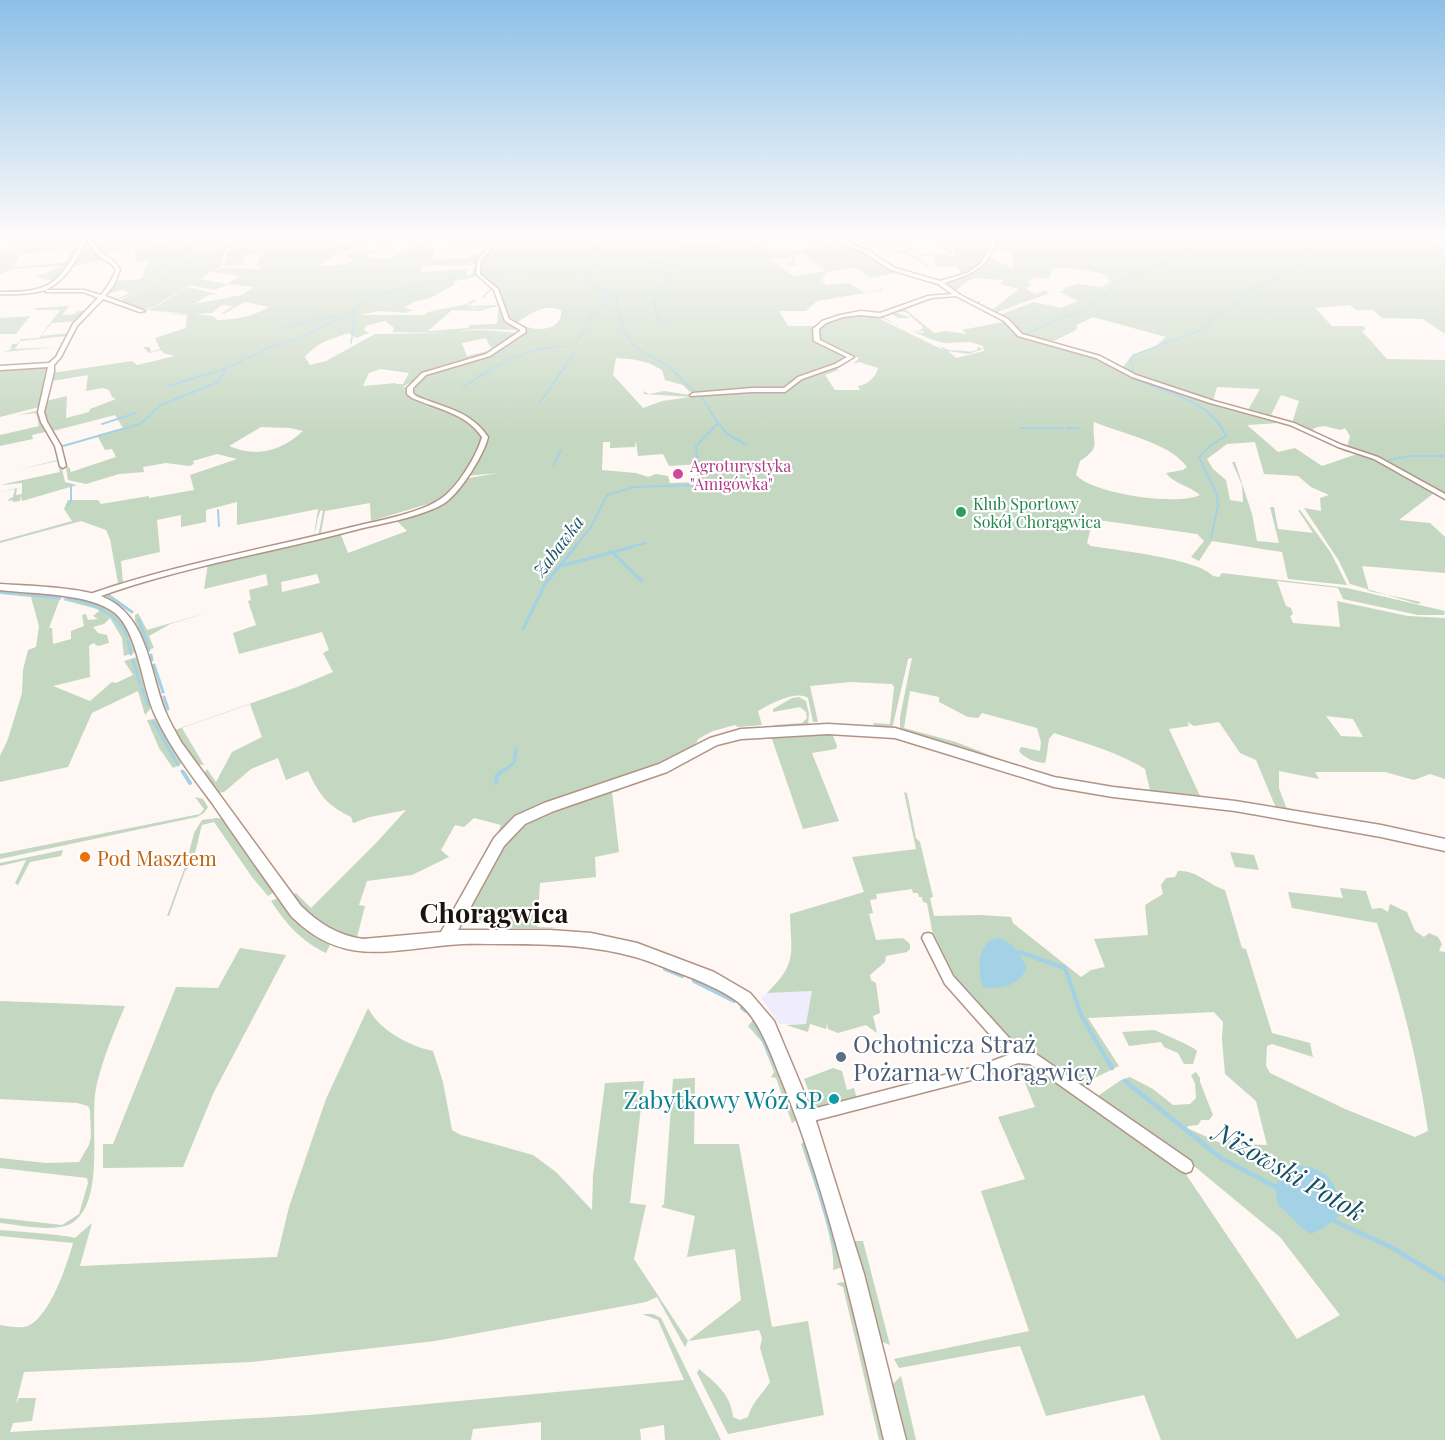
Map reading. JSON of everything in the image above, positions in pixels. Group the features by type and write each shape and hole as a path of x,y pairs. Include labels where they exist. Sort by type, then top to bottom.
{"street":[{"path":"0,368 51,365 56,361 72,329 93,305"},
{"path":"126,305 142,311"},
{"path":"90,597 183,568 382,521 435,504 448,496 481,450 484,434 457,412 414,397 410,394 410,388 424,374 488,355 523,332 506,318 502,305"},
{"path":"697,395 785,390 800,378 837,365 851,357 817,341 816,328 825,322 858,313 880,315 907,305"},
{"path":"976,305 1006,320 1020,335 1098,357 1144,380 1292,424 1340,446 1376,458 1445,497"},
{"path":"51,365 41,412 58,446 63,466"},
{"path":"0,586 90,597 114,607 128,621 136,636 163,721 177,745 296,911 309,925 336,941 363,946 446,937 550,937 591,940 637,950 724,983 751,1004 768,1027 805,1117 854,1274 895,1440"},
{"path":"446,937 496,846 507,831 520,820 549,807 663,768 714,741 741,734 828,729 895,733 1054,782 1257,810 1381,831 1445,845"},
{"path":"928,938 949,980 1018,1057"},
{"path":"805,1117 979,1072 1018,1057 1032,1058 1185,1166"}],"shaded area":[{"path":"812,991 806,1024 779,1024 761,998 767,993"}],"green space":[{"path":"91,305 77,321 52,323 41,336 69,333 67,336 20,341 15,349 58,347 3,352 10,350 12,344 17,344 21,339 39,338 60,310 35,310 36,308 69,306 62,315 77,314 75,312 85,310"},
{"path":"130,305 156,305 155,306 142,310"},
{"path":"158,305 222,305 212,313 195,314 213,316 217,320 250,315 269,307 260,305 409,305 404,308 414,310 407,312 410,313 378,311 360,315 424,315 428,312 461,305 468,305 472,309 496,306 480,311 452,310 428,331 497,324 498,309 502,308 506,320 520,330 474,329 458,331 483,330 518,333 518,335 491,348 486,338 462,343 467,356 492,350 477,358 426,373 403,387 419,400 454,412 477,428 486,439 477,423 446,407 416,397 412,388 419,380 436,371 475,360 500,349 524,333 522,325 534,329 548,328 558,322 560,317 561,310 544,308 518,322 520,324 516,324 507,318 503,305 812,305 806,311 779,311 788,326 817,326 814,335 817,342 848,356 837,364 804,375 777,391 787,393 804,378 835,367 839,370 825,375 835,390 860,390 858,386 873,377 878,368 859,362 853,364 859,358 829,346 818,338 820,326 841,317 865,314 874,316 945,351 939,346 949,350 969,352 977,350 978,347 983,349 969,354 948,351 956,358 984,351 983,346 970,342 944,343 907,329 921,330 923,327 906,312 895,312 911,318 898,318 889,312 905,306 907,306 904,308 934,333 945,331 967,334 962,330 1003,322 991,314 1006,321 1018,333 1008,320 1000,315 1025,305 1061,308 1068,305 1348,305 1315,308 1332,326 1363,326 1366,329 1362,331 1387,359 1445,360 1445,495 1372,454 1347,447 1350,436 1345,428 1341,430 1320,426 1313,429 1314,433 1292,423 1248,410 1260,389 1217,387 1213,401 1139,377 1210,402 1279,421 1306,432 1278,423 1247,425 1278,452 1295,448 1322,466 1357,454 1342,451 1365,454 1390,466 1434,493 1399,520 1430,523 1445,537 1445,573 1362,566 1369,589 1350,584 1339,561 1304,508 1321,511 1320,498 1329,495 1311,487 1298,476 1264,474 1255,442 1227,444 1207,459 1213,469 1226,480 1230,500 1243,502 1242,485 1232,462 1235,462 1252,514 1257,541 1279,543 1270,507 1274,507 1278,529 1313,533 1298,510 1300,510 1331,553 1347,585 1288,579 1282,552 1212,541 1199,561 1191,557 1204,541 1197,534 1098,520 1090,531 1087,543 1091,546 1175,560 1205,570 1213,576 1219,577 1222,573 1347,588 1445,611 1444,615 1418,615 1343,599 1338,588 1277,581 1286,606 1291,608 1293,614 1290,616 1293,623 1340,627 1337,601 1408,616 1445,618 1445,779 1430,774 1414,780 1385,772 1315,772 1319,779 1279,771 1279,788 1286,807 1294,811 1266,808 1265,806 1276,808 1256,760 1240,753 1219,722 1194,726 1187,722 1189,726 1169,729 1201,798 1117,789 1115,786 1150,790 1145,769 1112,753 1054,733 1049,739 1045,763 1034,761 1019,751 1021,747 1040,751 1041,742 1037,728 982,713 978,718 968,717 939,702 939,697 910,691 904,728 956,742 1010,763 1007,766 933,740 900,732 900,717 912,658 908,659 892,729 875,728 873,723 890,724 894,687 892,684 850,682 810,686 818,722 813,722 808,698 790,697 758,711 762,725 738,727 735,725 713,731 698,739 694,748 651,769 529,812 511,823 496,838 501,825 474,818 464,827 455,825 441,850 449,857 412,875 367,881 359,905 365,906 357,937 371,937 347,938 326,928 292,896 296,893 311,908 406,810 353,823 351,817 325,799 308,771 286,780 278,758 251,769 224,792 218,793 204,774 207,769 216,782 232,752 262,737 250,704 182,728 204,765 196,764 175,730 333,672 323,653 329,650 322,632 239,654 233,633 256,625 248,601 251,600 249,590 268,585 266,574 204,589 208,564 336,534 341,535 348,553 407,531 396,520 367,526 442,503 464,479 498,473 466,476 477,460 474,459 441,500 371,521 370,503 325,511 321,533 323,534 318,537 323,511 321,510 314,532 318,509 237,525 237,502 206,510 206,522 181,527 181,515 157,520 160,552 121,561 123,582 119,586 105,587 118,583 110,539 106,530 81,521 0,543 0,541 72,521 64,509 68,500 98,500 101,504 194,490 190,475 237,459 217,454 193,461 194,464 189,466 166,463 143,467 144,472 119,474 86,484 68,480 66,468 69,467 71,472 116,457 112,449 105,450 97,435 123,428 115,415 53,431 54,435 43,415 46,401 67,396 66,418 89,412 90,409 116,399 112,397 109,390 103,388 86,391 88,375 52,381 49,390 52,373 132,361 137,365 175,356 163,353 161,350 149,353 143,347 150,347 151,352 160,349 155,338 186,328 187,315 159,313 191,314 146,310","holes":["1093,317 1166,337 1154,348 1133,354 1123,367 1117,367 1073,349 1022,337 1018,333 1054,341 1076,330 1077,325","385,321 394,328 392,332 447,333 375,334 326,361 310,365 305,357 330,339 349,333 356,338 369,333 364,330 366,326","616,358 651,364 662,370 665,380 683,385 690,392 697,393 697,396 664,391 649,394 643,391 644,394 690,397 662,401 643,408 613,375","381,369 409,373 403,384 363,386 369,373","1281,395 1299,401 1292,423 1271,415","1094,422 1144,440 1179,458 1187,467 1166,473 1173,480 1200,495 1189,498 1155,499 1117,493 1085,482 1076,475 1080,461 1094,448","261,427 303,431 277,448 249,452 229,446","636,441 638,456 663,454 669,466 700,464 700,482 670,483 668,476 656,474 648,477 636,473 602,470 603,442 610,442 610,448 635,447","317,574 320,583 282,592 281,582","1326,716 1353,719 1363,737 1341,736"]},
{"path":"224,305 239,305 222,313 233,306"},
{"path":"979,305 992,310 998,305 1016,305 995,313"},
{"path":"1350,305 1445,305 1445,334 1423,319 1382,318 1373,310 1356,310"},
{"path":"887,314 884,318 900,326 879,317"},
{"path":"30,316 16,334 0,334 0,318"},
{"path":"48,367 39,407 0,417 0,368"},
{"path":"39,412 50,437 45,432 32,435 33,439 0,446 0,435 39,426 36,413 18,415"},
{"path":"60,460 65,482 77,485 22,501 21,495 20,501 13,502 13,500 8,501 13,497 15,489 0,492 17,488 16,495 22,494 22,483 0,485 60,472 57,461 17,470"},
{"path":"2,590 61,596 49,628 52,628 53,644 71,639 71,631 84,626 82,615 86,614 88,620 98,619 93,616 99,611 97,609 63,600 65,598 74,597 111,610 128,631 136,652 124,656 122,638 110,618 104,624 93,627 98,633 107,635 109,643 98,646 93,643 89,646 90,677 53,686 90,701 112,682 116,683 133,675 124,661 137,657 152,707 145,715 138,691 92,713 68,767 0,782 0,756 8,739 22,693 23,670 28,650 36,647 39,626 31,597 0,594"},
{"path":"1386,595 1421,602 1418,604"},
{"path":"209,612 170,624 149,636 154,648 147,650 135,621 135,615 138,613 147,630"},
{"path":"799,697 806,701 809,714 808,727 777,728 774,725 802,723 807,718 806,712 800,707 773,712 773,709 792,698"},
{"path":"155,719 183,763 173,768 159,748 147,720"},
{"path":"832,733 836,749 812,753 839,821 803,829 772,739 737,739 722,742 728,739"},
{"path":"616,789 620,791 612,792 619,852 595,857 596,877 540,883 537,927 559,928 515,928 486,925 486,923 478,925 466,923 466,915 509,835 534,816"},
{"path":"904,792 907,793 916,838 920,842 933,897 930,898 934,916 1011,917 1013,923 1081,977 1091,970 1105,967 1094,939 1148,935 1145,905 1163,894 1161,885 1166,878 1175,877 1178,871 1185,871 1225,890 1242,948 1246,949 1272,1033 1310,1043 1313,1057 1272,1044 1267,1046 1266,1066 1270,1073 1345,1109 1415,1137 1428,1131 1424,1103 1394,975 1377,923 1292,908 1288,892 1343,898 1340,888 1366,891 1372,909 1381,908 1388,912 1390,904 1407,912 1415,931 1424,937 1429,933 1438,937 1442,944 1439,951 1445,952 1445,1440 1161,1440 1144,1395 1046,1416 1020,1346 899,1368 894,1359 1029,1331 981,1191 1025,1179 998,1117 1035,1107 1018,1066 1030,1065 1041,1069 1183,1170 1297,1339 1340,1315 1280,1237 1188,1161 1102,1102 1098,1096 1121,1080 1130,1077 1153,1089 1173,1105 1190,1104 1196,1098 1195,1083 1191,1075 1196,1072 1213,1115 1209,1120 1201,1120 1198,1125 1187,1128 1225,1145 1228,1140 1233,1139 1240,1144 1267,1145 1256,1101 1225,1074 1223,1022 1214,1012 1088,1018 1119,1066 1081,1087 1023,1053 958,983 932,930 927,903 923,902 918,893 913,893 912,889 876,894 877,899 870,900 873,913 869,914 876,940 903,938 910,944 907,952 886,956 885,962 870,975 871,980 876,983 880,1013 873,1016 877,1033 866,1025 838,1033 828,1029 827,1023 826,1029 810,1024 808,1032 786,1025 806,1024 812,991 767,993 777,983 788,965 791,948 790,914 864,892 852,857 916,849"},
{"path":"195,797 203,799 208,807 197,817 0,859 0,854 200,814 204,809"},
{"path":"223,819 274,892 268,896 214,822 202,825 194,857 185,871 169,916 167,916 186,864 194,833 202,820"},
{"path":"63,850 61,856 30,862 18,885 15,883 26,860 0,866 0,863"},
{"path":"1230,852 1254,855 1259,870 1235,867"},
{"path":"278,898 301,924 330,945 326,953 309,943 288,924 271,901"},
{"path":"240,948 286,955 213,1094 183,1167 103,1168 103,1144 113,1144 176,987 218,988"},
{"path":"0,1001 125,1006 105,1057 96,1088 93,1180 89,1198 83,1212 72,1223 65,1226 37,1228 0,1223 0,1218 62,1225 79,1214 88,1183 87,1178 0,1168 0,1158 46,1163 79,1162 91,1137 88,1106 77,1103 0,1099"},
{"path":"368,1008 379,1023 396,1036 433,1051 443,1082 452,1130 461,1135 533,1155 556,1172 592,1210 593,1176 605,1083 644,1081 630,1203 646,1205 634,1259 688,1341 685,1347 657,1297 646,1302 435,1341 252,1362 24,1372 16,1404 19,1398 36,1398 32,1421 13,1423 10,1432 309,1415 684,1380 658,1320 642,1314 653,1314 661,1318 721,1440 665,1440 664,1425 640,1429 641,1440 541,1440 541,1422 473,1429 471,1440 0,1440 0,1325 25,1327 36,1320 57,1289 73,1243 0,1236 0,1230 75,1238 92,1223 80,1266 277,1257 289,1207 326,1099"},
{"path":"755,1018 761,1026 799,1118 792,1123 776,1078 771,1077 774,1072 762,1042 748,1026"},
{"path":"1154,1030 1197,1051 1193,1064 1184,1064 1178,1053 1164,1047 1161,1042 1129,1046 1122,1032"},
{"path":"833,1068 842,1071 847,1090 854,1088 857,1099 815,1108 804,1079"},
{"path":"695,1078 694,1144 739,1144 772,1327 808,1321 824,1415 728,1434 697,1373 699,1369 722,1390 732,1409 733,1417 740,1420 748,1417 770,1382 760,1348 762,1338 759,1330 688,1341 741,1300 735,1249 687,1257 695,1216 661,1207 664,1204 673,1079"},
{"path":"807,1141 846,1266 833,1270 827,1226 801,1144"},
{"path":"853,1241 863,1241 890,1345 880,1341"},
{"path":"842,1282 849,1284 888,1440 879,1440 843,1287 836,1284"},
{"path":"901,1376 916,1440 907,1440 893,1384"}],"water":[{"path":"998,938 1013,946 1027,968 1014,983 996,988 983,987 980,973 982,951 991,940"},
{"path":"1295,1165 1324,1173 1334,1185 1344,1213 1311,1234 1301,1228 1278,1205 1275,1187 1281,1175"}],"waterway":[{"path":"353,311 359,305"},
{"path":"470,305 496,306"},
{"path":"577,343 599,305"},
{"name":"Zabawka","path":"618,305 621,322 632,343 644,353 665,364 676,374"},
{"path":"655,305 657,317 665,326"},
{"path":"1027,333 1093,305"},
{"path":"1132,373 1133,366 1130,359 1139,353 1209,327 1213,315 1236,305"},
{"path":"227,368 268,348 304,336 353,311"},
{"path":"351,343 355,318 353,311"},
{"path":"287,327 338,315"},
{"path":"484,374 522,354 565,346"},
{"path":"560,374 574,352"},
{"path":"209,374 227,368"},
{"path":"223,374 227,368"},
{"path":"168,386 214,372"},
{"path":"63,446 140,424 161,405 218,382 224,372"},
{"path":"463,387 486,372"},
{"path":"540,403 561,372"},
{"name":"Zabawka","path":"675,372 690,388 699,393 718,423"},
{"path":"1131,377 1198,405 1219,423 1226,436 1211,445 1199,457 1217,495 1218,506 1211,538"},
{"path":"102,424 136,413"},
{"name":"Zabawka","path":"574,548 591,527 607,495 634,487 693,485 699,481 696,446 718,423"},
{"path":"718,423 727,434 747,445"},
{"path":"1021,428 1063,428"},
{"path":"1067,428 1079,428"},
{"path":"554,465 561,450"},
{"path":"1389,460 1410,456 1445,456"},
{"path":"68,505 71,501 71,485"},
{"path":"218,510 219,526"},
{"path":"626,548 646,543"},
{"name":"Zabawka","path":"523,629 545,584 575,547"},
{"path":"612,552 632,547"},
{"path":"561,566 612,552"},
{"path":"612,552 642,581"},
{"path":"0,592 60,598"},
{"path":"108,595 132,612"},
{"path":"66,598 94,606 110,614 123,627 127,636"},
{"path":"139,620 149,650"},
{"path":"128,641 131,654"},
{"path":"151,655 152,660"},
{"path":"133,660 140,684"},
{"path":"154,665 163,692"},
{"path":"142,688 148,705"},
{"path":"164,697 168,709"},
{"path":"153,721 178,765"},
{"path":"499,774 514,763 516,749"},
{"path":"183,772 190,783"},
{"path":"496,783 497,775 501,772"},
{"name":"Niżowski Potok","path":"1019,952 1065,968 1082,1017 1110,1065"},
{"path":"665,969 682,976"},
{"path":"694,981 734,1001"},
{"path":"742,1008 746,1011"},
{"path":"754,1021 776,1065"},
{"name":"Niżowski Potok","path":"1109,1063 1112,1068"},
{"name":"Niżowski Potok","path":"1125,1081 1221,1158 1278,1188"},
{"path":"805,1143 839,1256"},
{"name":"Niżowski Potok","path":"1332,1220 1393,1248 1445,1280"}],"place":[{"name":"Agroturystyka \"Amigówka\"","path":"678,474"},
{"name":"Klub Sportowy Sokół Chorągwica","path":"961,512"},
{"name":"Pod Masztem","path":"85,857"},
{"name":"Ochotnicza Straż Pożarna w Chorągwicy","path":"841,1057"},
{"name":"Zabytkowy Wóz SP","path":"834,1099"}],"district":[{"name":"Chorągwica","path":"494,912"}]}
